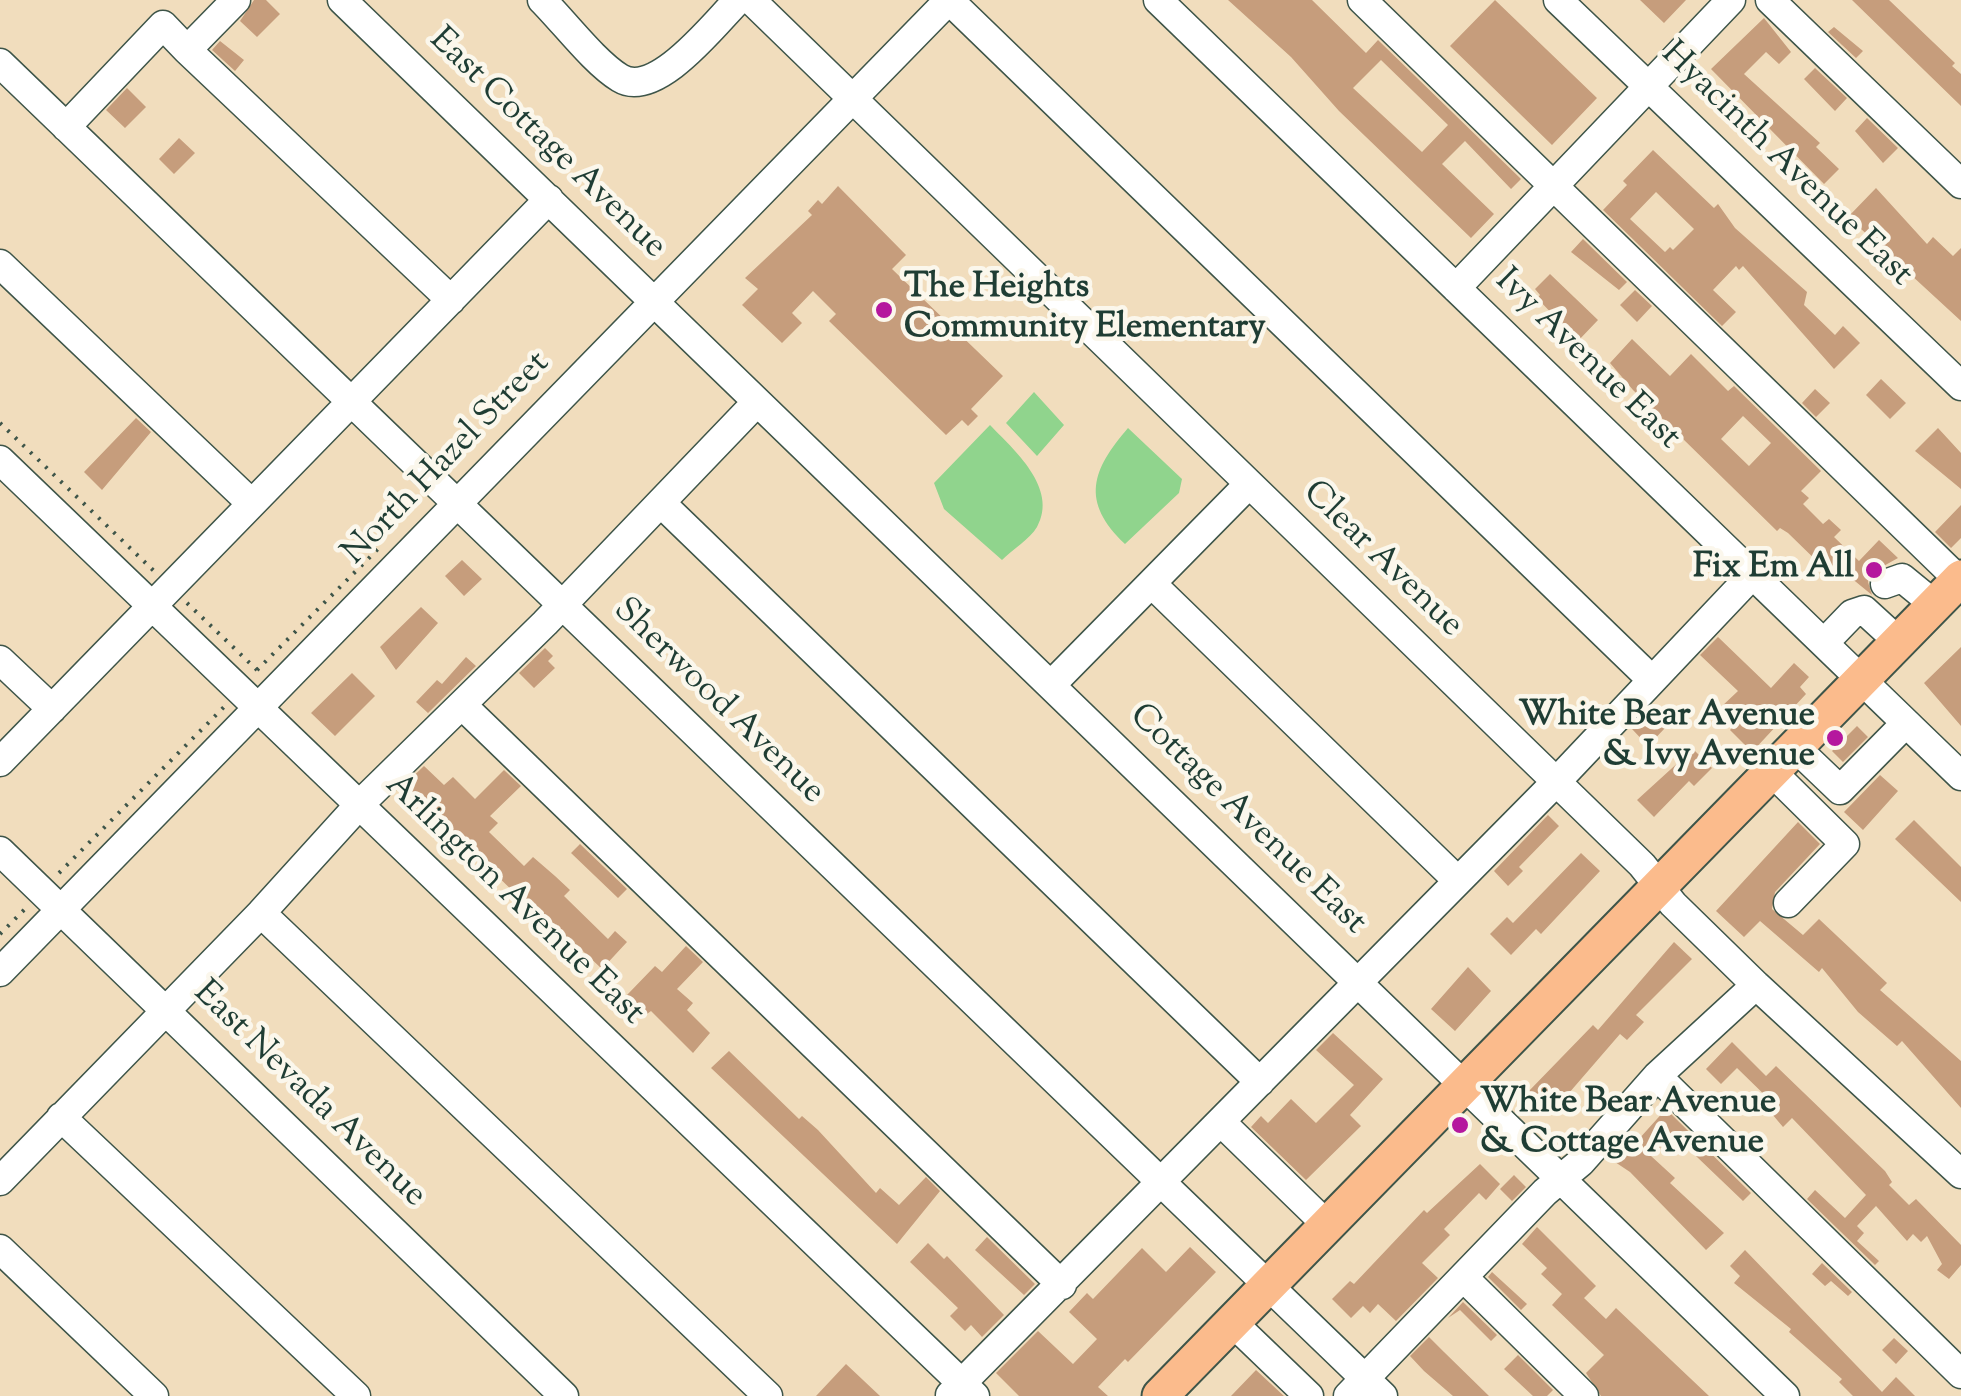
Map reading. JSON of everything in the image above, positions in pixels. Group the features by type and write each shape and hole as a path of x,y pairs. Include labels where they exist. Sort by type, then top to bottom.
{"main road":[{"path":"1160,1396 1952,588"}],"street":[{"path":"187,50 236,0"},
{"name":"East Cottage Avenue","path":"342,0 655,302"},
{"path":"542,0 622,80 640,82 663,74 738,0"},
{"name":"Clear Avenue","path":"751,0 1556,781 1756,985 1834,1052 1961,1174"},
{"path":"949,0 1652,680"},
{"name":"North Hazel Street","path":"0,972 58,896 259,707 949,0"},
{"name":"Ivy Avenue East","path":"1158,0 1961,776"},
{"path":"1362,0 1551,184 1952,588"},
{"name":"Hyacinth Avenue East","path":"1558,0 1961,386"},
{"path":"1456,288 1551,184 1731,0"},
{"path":"1770,0 1961,184"},
{"path":"66,127 163,26 451,300"},
{"name":"Sherwood Avenue","path":"0,64 1269,1286 1362,1385"},
{"path":"0,762 549,199"},
{"path":"0,264 251,504"},
{"name":"Cottage Avenue East","path":"655,302 1784,1396"},
{"path":"0,1180 260,914 358,805 561,606 757,402"},
{"name":"Arlington Avenue East","path":"0,460 163,598 259,707 962,1392"},
{"path":"1051,685 1248,485"},
{"path":"661,503 1260,1082"},
{"path":"962,1392 1062,1284 1556,781 1753,574"},
{"path":"1824,643 1852,614 1902,578 1952,588"},
{"path":"1152,584 1458,880"},
{"path":"1873,598 1899,642"},
{"path":"0,660 52,710"},
{"path":"462,705 1062,1284"},
{"path":"1784,760 1840,790 1906,722"},
{"path":"1784,760 1845,844 1788,903"},
{"name":"East Nevada Avenue","path":"0,851 58,896 165,1010 564,1396"},
{"path":"260,914 768,1396"},
{"path":"1325,1396 1362,1385 1657,1076 1756,985"},
{"path":"1657,1076 1961,1374"},
{"path":"62,1117 356,1396"},
{"path":"1221,1122 1327,1225"},
{"path":"0,1249 154,1396"},
{"path":"1463,1276 1584,1396"},
{"path":"1232,1322 1309,1396"},
{"path":"1951,1396 1961,1386"}],"path":[{"path":"0,423 163,598 257,672 394,533"},
{"path":"58,896 57,875 220,707 226,707"},
{"path":"0,934 29,907"}],"green space":[{"path":"1034,392 1064,425 1037,456 1006,423"},
{"path":"990,425 1030,470 1042,498 1037,527 1002,560 944,509 934,483"},
{"path":"1128,428 1182,479 1179,493 1125,544 1101,514 1096,486 1106,458"}],"building":[{"path":"254,0 266,0 280,14 257,37 240,21"},
{"path":"1228,0 1312,0 1366,53 1378,40 1521,179 1511,189 1465,141 1442,164 1494,214 1471,238 1339,111 1291,57","holes":["1381,60 1448,125 1422,152 1353,88"]},
{"path":"1495,0 1597,98 1552,145 1450,46"},
{"path":"1640,0 1686,0 1664,23"},
{"path":"1852,0 1889,0 1955,63 1952,66 1961,74 1961,106"},
{"path":"1764,18 1791,52 1779,64 1766,52 1744,74 1820,143 1816,147 1839,169 1824,184 1711,69"},
{"path":"1834,27 1863,51 1856,58 1828,32"},
{"path":"220,41 244,60 235,71 212,50"},
{"path":"1815,68 1847,98 1835,111 1804,79"},
{"path":"127,88 146,107 125,128 106,110"},
{"path":"1867,118 1898,148 1883,163 1855,131"},
{"path":"179,138 195,153 174,174 159,159"},
{"path":"1653,150 1714,208 1718,204 1735,228 1807,292 1804,305 1835,335 1843,326 1860,343 1834,369 1743,266 1739,270 1736,266 1713,290 1736,312 1722,326 1603,210 1627,185 1623,181","holes":["1656,192 1694,229 1673,250 1670,247 1665,252 1630,219"]},
{"name":"The Heights Community Elementary","path":"838,186 906,255 892,269 1003,376 971,409 978,416 968,426 962,420 946,435 829,321 836,314 813,291 792,313 802,323 782,343 742,305 758,289 745,278 812,215 808,211 818,200 822,204"},
{"path":"1876,188 1927,244 1933,237 1953,256 1961,248 1961,321 1848,217"},
{"path":"1583,239 1627,282 1619,290 1571,252"},
{"path":"1550,274 1598,320 1578,341 1537,298 1540,295 1535,289"},
{"path":"1635,290 1652,306 1637,322 1620,305"},
{"path":"1632,339 1670,376 1691,354 1728,391 1734,386 1821,471 1801,491 1809,498 1803,504 1823,524 1829,519 1841,530 1834,537 1859,561 1879,540 1898,558 1871,573 1868,582 1872,595 1834,564 1827,571 1788,533 1780,528 1777,531 1610,363","holes":["1743,416 1771,443 1749,466 1721,439"]},
{"path":"1881,379 1906,403 1890,419 1866,395"},
{"path":"1815,389 1830,403 1816,417 1802,403"},
{"path":"136,418 151,432 102,490 84,472"},
{"path":"1938,428 1961,453 1961,489 1915,451"},
{"path":"1961,505 1961,538 1951,548 1935,532"},
{"path":"462,560 482,579 464,596 445,576"},
{"path":"421,607 438,623 396,670 380,647"},
{"path":"1718,637 1771,688 1794,663 1809,677 1800,687 1806,694 1752,752 1730,730 1736,723 1721,707 1738,691 1700,655"},
{"path":"1961,647 1961,726 1924,683"},
{"path":"545,648 553,656 548,661 555,668 534,688 519,673"},
{"path":"466,657 476,666 428,713 416,702 437,680 442,684"},
{"path":"352,673 375,696 335,736 311,713"},
{"path":"1649,712 1665,728 1648,746 1632,729"},
{"path":"1857,726 1868,737 1843,762 1832,751"},
{"path":"1693,749 1712,768 1694,786 1689,781 1654,817 1637,800"},
{"path":"424,766 444,785 453,777 475,799 504,770 521,786 490,816 498,823 489,832 524,866 533,857 555,876 570,890 564,896 608,939 615,931 627,942 602,969 569,938 565,942 404,785"},
{"path":"1880,775 1898,791 1863,830 1844,812"},
{"path":"1548,815 1559,826 1519,867 1523,871 1508,886 1494,871"},
{"path":"1914,820 1961,867 1961,902 1895,839"},
{"path":"1798,822 1820,844 1775,892 1772,909 1803,935 1819,919 1887,983 1880,990 1961,1061 1961,1108 1902,1041 1897,1046 1858,1012 1822,968 1819,972 1760,921 1744,937 1716,911"},
{"path":"580,844 627,889 618,898 571,853"},
{"path":"1581,853 1600,871 1541,934 1536,929 1511,955 1490,934 1507,917 1513,923"},
{"path":"1674,942 1692,959 1636,1015 1644,1022 1627,1040 1620,1034 1550,1115 1527,1093 1593,1025 1598,1030"},
{"path":"686,946 703,962 677,989 693,1003 687,1010 710,1033 693,1053 651,1011 647,1014 627,995 655,966 662,972"},
{"path":"1468,967 1491,991 1455,1031 1431,1009"},
{"path":"1333,1033 1383,1079 1350,1115 1361,1126 1306,1180 1251,1127 1261,1116 1268,1123 1291,1099 1316,1123 1354,1085 1316,1050"},
{"path":"1732,1042 1766,1076 1776,1066 1885,1171 1892,1182 1889,1185 1909,1205 1916,1199 1961,1245 1961,1265 1949,1279 1937,1270 1942,1264 1927,1236 1921,1242 1913,1234 1907,1241 1876,1206 1857,1226 1864,1233 1857,1241 1879,1261 1875,1265 1807,1199 1815,1190 1845,1218 1866,1195 1792,1118 1783,1127 1772,1114 1778,1108 1737,1068 1721,1084 1706,1069"},
{"path":"729,1051 799,1119 802,1116 818,1130 876,1193 880,1188 899,1205 926,1177 940,1191 897,1244 711,1068"},
{"path":"1666,1109 1751,1193 1743,1201 1674,1135 1651,1156 1675,1178 1670,1183 1724,1233 1706,1250 1630,1172 1609,1158 1631,1134 1638,1140"},
{"path":"1480,1164 1500,1184 1486,1200 1479,1193 1444,1229 1450,1235 1422,1263 1438,1278 1396,1321 1378,1304 1370,1313 1363,1306 1351,1318 1332,1299 1350,1281 1354,1284 1424,1210 1427,1213"},
{"path":"1514,1175 1526,1187 1512,1201 1500,1189"},
{"path":"1537,1227 1596,1286 1584,1298 1606,1319 1616,1308 1709,1396 1601,1396 1586,1373 1604,1355 1552,1305 1562,1294 1541,1274 1547,1268 1522,1244"},
{"path":"987,1237 1035,1284 1024,1295 975,1250"},
{"path":"928,1243 944,1259 947,1256 1004,1315 982,1337 971,1325 965,1331 950,1316 958,1308 910,1262"},
{"path":"1190,1247 1216,1272 1128,1362 1125,1359 1098,1387 1108,1396 1019,1396 996,1373 1038,1331 1073,1364 1097,1339 1069,1312 1087,1293 1093,1299 1142,1248 1166,1272"},
{"path":"1745,1250 1882,1392 1896,1377 1915,1396 1853,1396 1839,1382 1842,1379 1789,1332 1791,1329 1734,1283 1740,1276 1730,1266"},
{"path":"1822,1263 1852,1292 1848,1296 1831,1281 1825,1286 1812,1274"},
{"path":"1492,1272 1527,1304 1521,1310 1488,1277"},
{"path":"1463,1302 1497,1335 1491,1341 1460,1310 1448,1318"},
{"path":"1429,1337 1489,1396 1453,1396 1424,1371 1410,1356"},
{"path":"1894,1338 1908,1351 1896,1364 1882,1350"},
{"path":"1518,1355 1553,1390 1547,1396 1533,1396 1504,1369"},
{"path":"846,1364 880,1396 816,1396"},
{"path":"1256,1370 1284,1396 1231,1396"}],"place":[{"name":"The Heights Community Elementary","path":"884,310"},
{"name":"Fix Em All","path":"1874,570"},
{"name":"White Bear Avenue & Ivy Avenue","path":"1835,738"},
{"name":"White Bear Avenue & Cottage Avenue","path":"1460,1125"}]}
